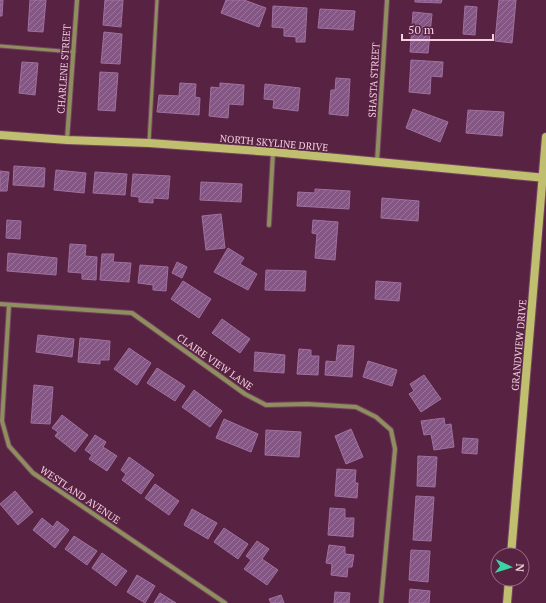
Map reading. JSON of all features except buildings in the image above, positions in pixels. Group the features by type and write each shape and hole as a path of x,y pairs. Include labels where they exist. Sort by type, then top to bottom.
{"main road":[{"name":"NORTH SKYLINE DRIVE","path":"0,135 67,140 149,143 273,152 544,178"},
{"name":"GRANDVIEW DRIVE","path":"512,547 544,178 546,137"},
{"path":"507,603 508,587"}],"street":[{"name":"CHARLENE STREET","path":"67,140 74,52 76,0"},
{"name":"SHASTA STREET","path":"377,162 387,0"},
{"path":"269,225 273,152"},
{"name":"CLAIRE VIEW LANE","path":"0,304 132,313 245,394 266,405 307,404 356,407 376,417 391,430 396,449 381,603"},
{"name":"WESTLAND AVENUE","path":"9,305 2,421 8,446 33,473 225,603"}],"lane":[{"path":"149,143 157,0"},
{"path":"0,46 74,52"}]}
